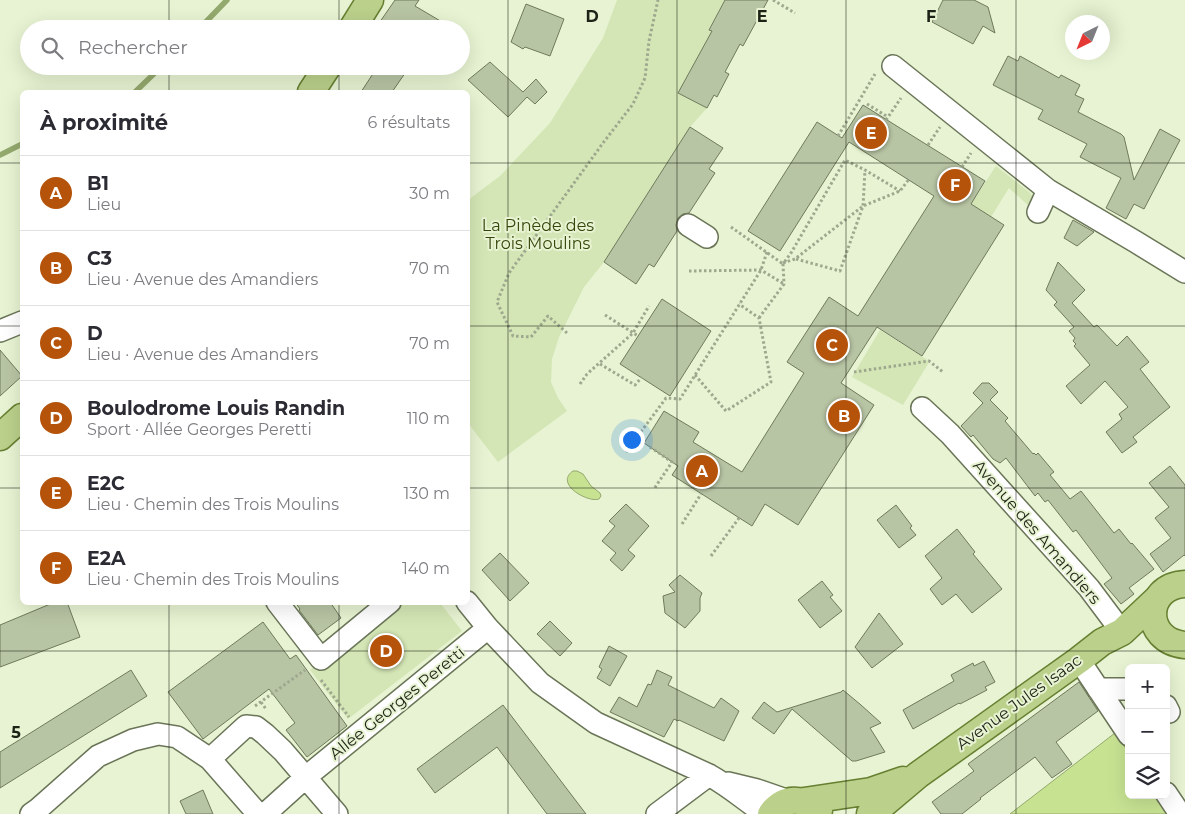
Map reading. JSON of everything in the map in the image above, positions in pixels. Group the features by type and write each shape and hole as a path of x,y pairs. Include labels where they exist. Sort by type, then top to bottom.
{"main road":[{"path":"358,20 370,0"},
{"path":"312,90 322,75"},
{"path":"0,437 20,419"},
{"name":"Avenue Jules Isaac","path":"870,814 918,775 1102,642 1122,632 1163,592 1172,586 1184,583"},
{"path":"1156,600 1153,612 1154,623 1160,634 1176,644 1185,645"},
{"path":"1122,632 1160,634"},
{"name":"Avenue Jules Isaac","path":"797,808 871,791 918,775"}],"street":[{"path":"885,70 1048,190 1185,272"},
{"path":"1038,212 1048,190"},
{"path":"688,225 707,237"},
{"path":"0,331 20,323"},
{"name":"Avenue des Amandiers","path":"922,408 950,434 1089,588 1122,632"},
{"path":"279,605 321,659 386,605"},
{"path":"469,605 488,628 540,683 596,723 715,778 757,790 797,808"},
{"name":"Allée Georges Peretti","path":"265,814 306,777 488,628"},
{"path":"1078,660 1125,729"},
{"path":"1098,689 1125,689"},
{"path":"210,759 246,726 256,727 283,751 337,814"},
{"path":"31,814 98,756 133,740 158,734 177,737 210,759 258,814"},
{"path":"657,814 715,778"},
{"path":"715,778 765,814"},
{"path":"1170,799 1180,814"}],"path":[{"path":"567,333 548,316 531,337 513,336 497,302 509,273 633,104 645,78 649,41 658,0"},
{"path":"773,0 796,13"},
{"path":"838,136 885,70"},
{"path":"867,104 887,118 905,93"},
{"path":"928,145 943,122"},
{"path":"962,167 975,147"},
{"path":"759,318 784,284 783,264 791,254 845,160 866,170 900,191"},
{"path":"796,259 840,271 862,206 866,170"},
{"path":"783,264 796,259 862,206 900,191 909,179"},
{"path":"731,227 783,264"},
{"path":"626,452 666,398 680,399 761,270 767,252"},
{"path":"690,271 761,270 784,284"},
{"path":"695,375 726,410 770,382 759,318 739,304"},
{"path":"580,384 587,374 633,333 649,306"},
{"path":"604,315 638,336"},
{"path":"854,372 929,361 943,372"},
{"path":"600,364 635,385 642,377"},
{"path":"650,447 672,462 654,489"},
{"path":"682,524 702,494"},
{"path":"711,556 739,518"},
{"path":"253,708 311,666"},
{"path":"317,674 352,721"},
{"path":"261,702 266,710"}],"green space":[{"name":"La Pinède des Trois Moulins","path":"617,0 725,0 709,29 712,31 679,93 707,108 690,127 604,262 584,287 559,337 552,359 551,382 558,398 567,411 498,462 470,426 470,198 500,176 550,123 603,38"},
{"path":"996,166 1029,192 1034,202 1031,208 1009,188 991,217 971,204"},
{"path":"880,330 929,361 903,405 852,377"},
{"path":"396,605 442,605 462,631 348,719 310,670"}],"shaded area":[{"path":"573,471 583,474 591,486 600,493 599,499 588,498 570,487 567,481 568,476"},
{"path":"1115,733 1125,747 1125,799 1160,799 1169,814 1010,814"}],"building":[{"path":"395,0 419,0 415,6 439,20 381,20"},
{"path":"725,0 768,0 743,46 740,44 725,72 729,74 717,97 714,95 707,108 678,93 712,31 709,30"},
{"path":"943,0 974,0 988,7 995,33 983,26 973,44 932,22"},
{"path":"526,4 564,19 550,56 525,47 523,49 511,42"},
{"path":"1008,56 1018,61 1020,56 1059,78 1061,75 1080,85 1075,95 1084,99 1078,112 1124,137 1134,180 1160,129 1180,140 1144,209 1134,204 1126,219 1106,208 1121,178 1080,157 1087,144 1038,119 1043,110 993,85"},
{"path":"490,62 523,92 536,79 547,92 535,104 527,97 508,117 468,80"},
{"path":"372,75 404,75 393,90 362,90"},
{"path":"863,105 985,181 971,204 1004,225 922,356 877,327 841,383 874,405 798,525 765,504 752,526 672,475 678,466 644,443 664,411 699,432 693,442 742,472 804,373 787,362 829,297 858,316 934,196 849,142 780,251 748,231 817,122 842,138"},
{"path":"690,127 723,148 709,169 715,173 689,213 683,214 678,218 677,231 654,267 649,264 636,284 604,262"},
{"path":"1073,220 1094,232 1077,246 1064,238"},
{"path":"1058,262 1085,290 1072,303 1094,327 1097,325 1117,346 1127,336 1149,362 1140,369 1170,407 1133,437 1137,442 1122,453 1106,432 1122,419 1119,414 1128,407 1105,381 1081,404 1066,386 1090,365 1074,346 1076,344 1073,341 1075,338 1069,331 1074,327 1054,305 1057,302 1046,290"},
{"path":"662,299 711,331 670,396 620,364"},
{"path":"0,350 20,374 20,378 0,396"},
{"path":"982,383 989,383 998,392 990,400 1008,418 1005,421 1033,454 1036,455 1038,453 1054,472 1050,475 1070,499 1081,491 1114,533 1119,529 1154,569 1129,588 1134,594 1121,604 1104,584 1112,578 1076,530 1073,532 1048,500 1045,502 1038,493 1035,496 1006,458 1000,463 993,459 973,435 971,437 961,426 983,403 973,393"},
{"path":"1170,466 1185,485 1185,556 1163,572 1150,554 1171,538 1155,518 1169,507 1149,483"},
{"path":"626,504 649,526 628,550 635,556 622,571 610,560 616,553 602,541 615,526 609,521"},
{"path":"896,505 912,526 910,528 916,535 899,548 877,520"},
{"path":"957,529 975,552 973,554 1002,589 972,613 956,594 942,605 930,589 942,578 925,556"},
{"path":"500,553 529,583 510,601 482,570"},
{"path":"680,575 702,593 700,611 685,628 665,613 663,596 675,592 669,585"},
{"path":"822,581 833,595 830,597 842,611 820,628 798,600"},
{"path":"48,605 68,605 80,637 0,667 0,625"},
{"path":"297,605 332,605 341,618 318,635"},
{"path":"879,613 903,644 872,668 855,647"},
{"path":"550,621 572,643 560,656 537,634"},
{"path":"263,622 290,659 296,655 347,726 307,757 286,730 295,723 269,689 203,739 168,692"},
{"path":"609,646 627,656 610,686 597,678 602,669 599,667"},
{"path":"984,661 995,682 985,687 987,690 959,703 913,729 903,710 954,681 951,675 973,663 974,666"},
{"path":"131,670 147,696 0,788 0,752"},
{"path":"657,670 672,677 668,685 714,708 721,698 739,711 724,741 674,719 664,737 610,712 619,697 637,707 648,684 651,685"},
{"path":"1079,682 1098,711 1056,742 1072,764 1052,778 1035,757 980,798 962,814 941,814 932,802 974,771 968,764"},
{"path":"843,690 881,723 870,728 885,752 852,761 792,709 774,734 752,718 764,702 777,712"},
{"path":"503,705 586,814 547,814 497,747 435,793 417,769"},
{"path":"203,790 213,814 186,814 180,801"}],"waterway":[{"path":"208,20 227,0"},
{"path":"137,90 153,75"},
{"path":"0,155 20,145"}],"place":[{"name":"E2C","path":"871,133"},
{"name":"E2A","path":"955,185"},
{"name":"D","path":"832,345"},
{"name":"C3","path":"844,416"},
{"name":"B1","path":"702,471"},
{"name":"Boulodrome Louis Randin","path":"386,651"}]}
